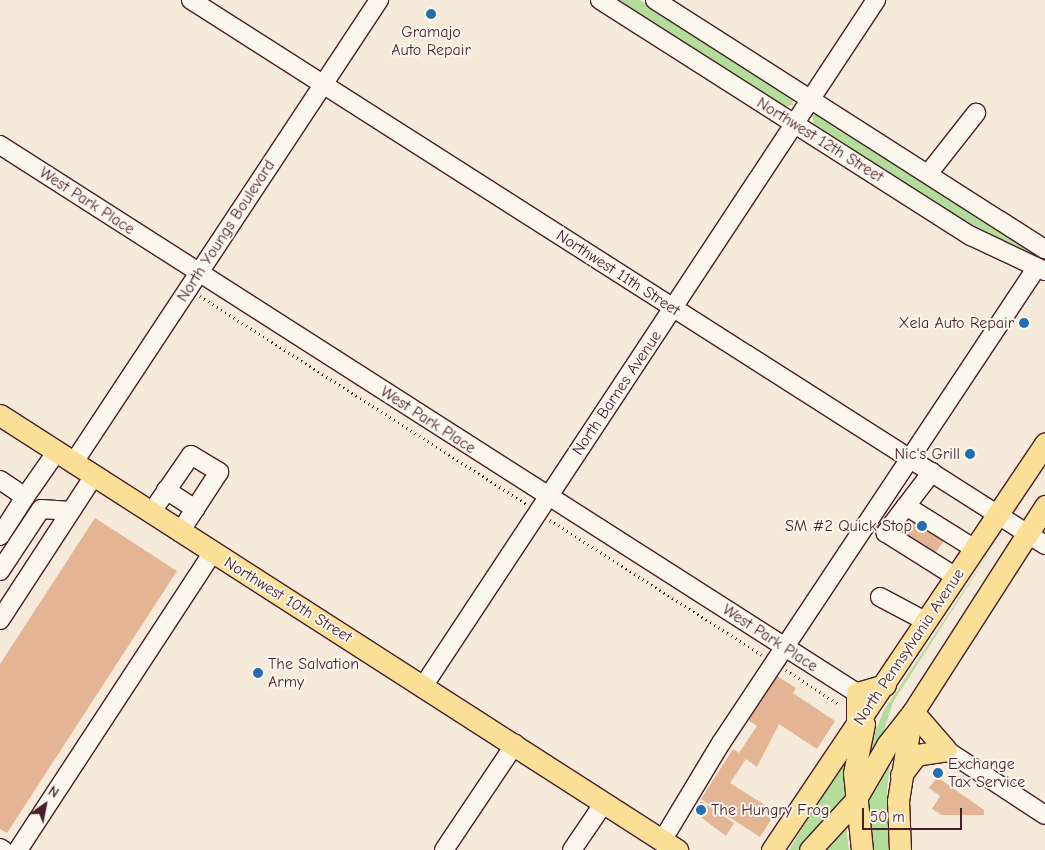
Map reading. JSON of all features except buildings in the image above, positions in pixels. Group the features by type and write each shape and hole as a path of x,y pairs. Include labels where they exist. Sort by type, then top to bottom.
{"main road":[{"name":"Northwest 10th Street","path":"0,415 180,532 515,744 669,845"},
{"name":"North Pennsylvania Avenue","path":"772,850 860,710 885,685 1045,443"},
{"path":"810,850 854,802 887,745 913,712 1044,509"},
{"path":"860,710 854,773 854,802 862,850"},
{"path":"913,712 946,750"},
{"path":"900,850 901,774 913,712"},
{"path":"901,774 916,755 946,750"}],"street":[{"name":"Northwest 11th Street","path":"191,0 1045,545"},
{"name":"North Youngs Boulevard","path":"0,536 25,497 65,456 199,273 379,0"},
{"name":"Northwest 12th Street","path":"600,0 971,236 1041,269"},
{"name":"Northwest 12th Street","path":"655,0 1045,249"},
{"name":"North Barnes Avenue","path":"424,686 876,0"},
{"path":"928,174 976,113"},
{"name":"West Park Place","path":"0,146 785,648 860,710"},
{"path":"669,845 785,648 910,458 1041,269"},
{"path":"151,513 191,455 219,472 180,532"},
{"path":"932,472 886,533 956,578"},
{"path":"0,620 94,476"},
{"path":"0,480 25,497"},
{"path":"166,490 194,509"},
{"path":"906,506 975,549"},
{"path":"0,571 41,509 71,511"},
{"path":"18,850 213,552"},
{"path":"880,597 927,622"},
{"path":"444,850 515,744"},
{"path":"946,750 1045,815"},
{"path":"572,850 604,803"}],"green space":[{"path":"617,0 640,0 792,97 793,105 784,107"},
{"path":"812,115 820,115 1045,258 1045,266 973,227 814,125"},
{"path":"1001,535 893,702 877,752 862,764 884,710"},
{"path":"892,751 887,789 889,850 871,850 863,805"},
{"path":"847,754 847,800 800,850 789,850"},
{"path":"846,825 849,850 822,850"}],"place":[{"name":"Gramajo Auto Repair","path":"431,14"},
{"name":"Xela Auto Repair","path":"1024,323"},
{"name":"Nic's Grill","path":"970,454"},
{"name":"SM #2 Quick Stop","path":"922,526"},
{"name":"The Salvation Army","path":"258,673"},
{"name":"Exchange Tax Service","path":"938,773"},
{"name":"The Hungry Frog","path":"701,810"}]}
